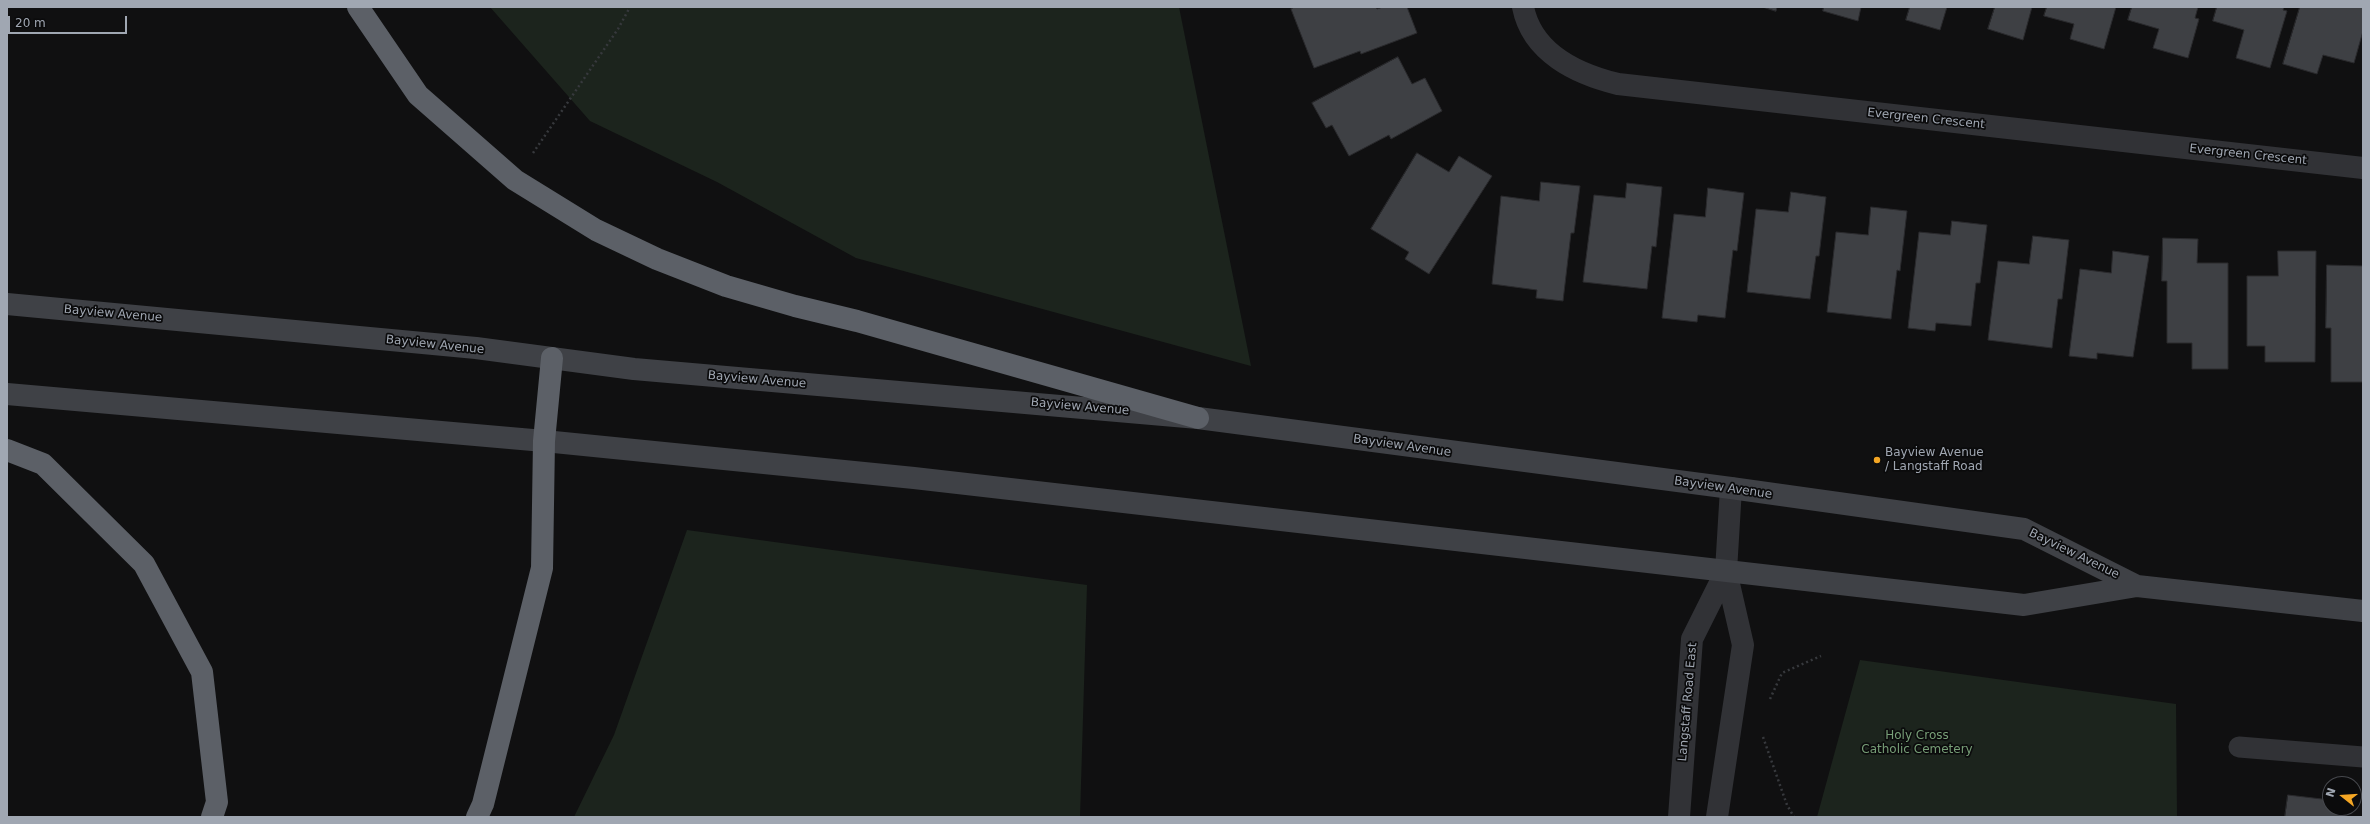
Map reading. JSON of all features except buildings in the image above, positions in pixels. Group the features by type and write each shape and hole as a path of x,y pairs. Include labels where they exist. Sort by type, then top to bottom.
{"highway":[{"path":"358,7 418,95 515,180 596,230 657,259 726,286 795,306 857,321 1198,418"},
{"path":"477,817 483,804 542,568 544,441 552,358"},
{"path":"7,450 42,464 144,564 202,672 218,802 212,817"}],"main road":[{"name":"Bayview Avenue","path":"7,304 476,348 634,369 1198,418 1731,488 2024,530 2137,586"},
{"name":"Bayview Avenue","path":"7,394 544,441 914,478 2024,605 2137,586 2363,611"}],"street":[{"name":"Evergreen Crescent","path":"1523,7 1530,30 1544,47 1568,66 1593,78 1618,84 2363,168"},
{"name":"Langstaff Road East","path":"1717,817 1743,645 1726,571 1731,488"},
{"name":"Langstaff Road East","path":"1679,817 1692,639 1726,571"}],"lane":[{"path":"2239,747 2363,757"}],"path":[{"path":"515,180 618,29 630,7"},
{"path":"1769,706 1770,698 1782,673 1821,656"},
{"path":"1764,729 1763,736 1787,805 1794,817"}],"green space":[{"path":"490,7 1179,7 1251,366 856,258 717,182 590,121"},
{"path":"687,530 1087,585 1080,817 574,817 614,735"},
{"name":"Holy Cross Catholic Cemetery","path":"1860,660 2176,704 2177,817 1817,817"}],"place":[{"name":"Bayview Avenue / Langstaff Road","path":"1877,460"}]}
